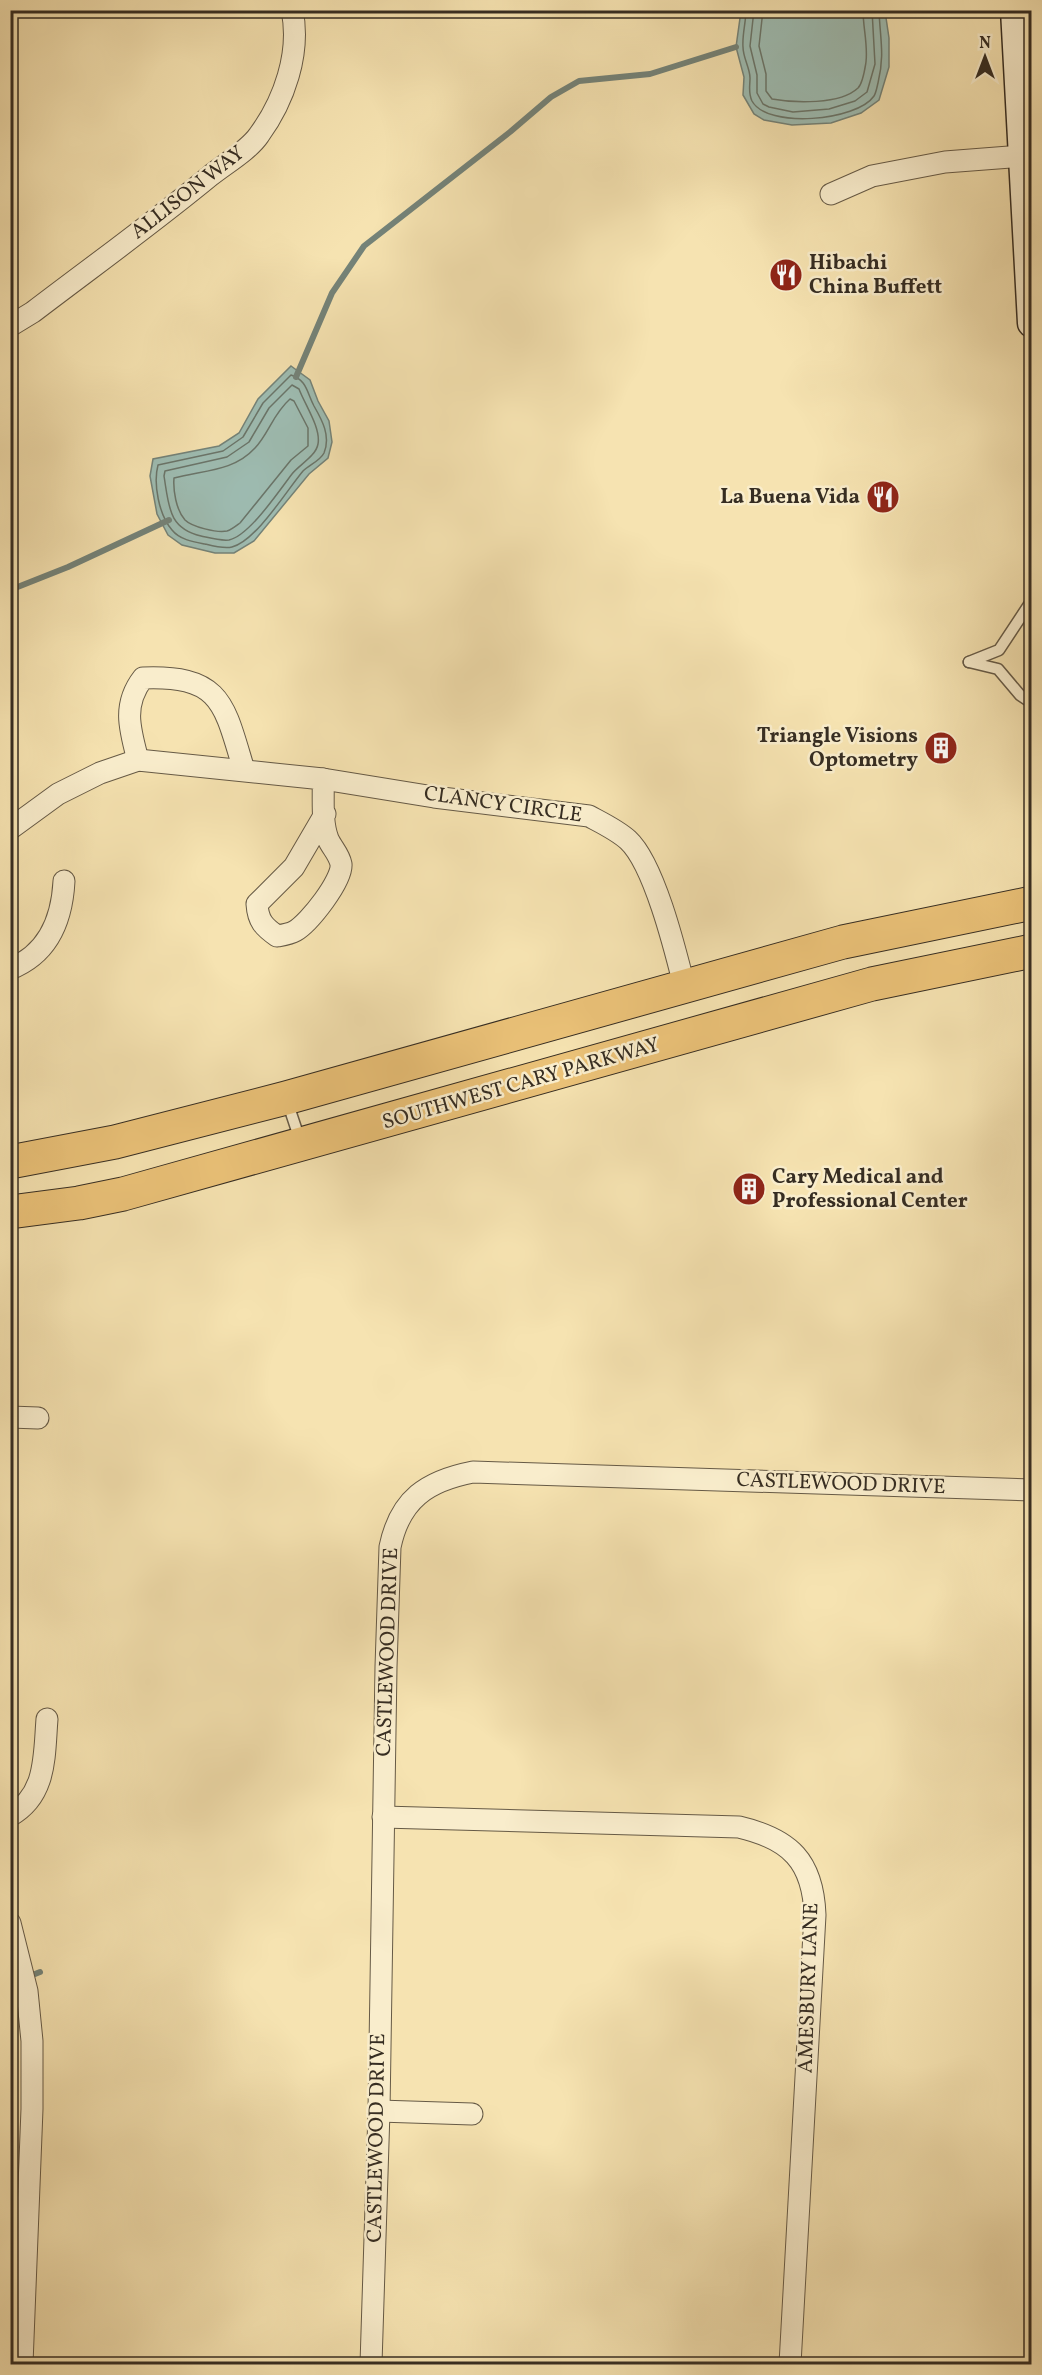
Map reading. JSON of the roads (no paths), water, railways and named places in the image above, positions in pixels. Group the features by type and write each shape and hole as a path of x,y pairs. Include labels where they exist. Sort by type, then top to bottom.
{"main road":[{"path":"1015,10 1027,155 1032,323"},
{"path":"10,1162 115,1142 286,1098 843,942 1032,903"},
{"name":"SOUTHWEST CARY PARKWAY","path":"10,1212 79,1203 123,1194 872,984 1032,951"}],"street":[{"name":"ALLISON WAY","path":"10,326 42,305 200,185 258,137 278,105 288,76 298,11"},
{"path":"831,194 872,177 904,170 945,162 1027,155"},
{"path":"138,760 129,709 133,691 143,678 163,677 191,681 210,692 223,705 244,770"},
{"name":"CLANCY CIRCLE","path":"10,829 58,794 100,772 138,760 323,779 434,797 589,816 627,839 638,850 650,872 684,985"},
{"path":"323,779 328,838 338,855 341,865 340,872 319,909 308,921 294,932 277,936 264,927 258,918 257,904 294,867 325,814"},
{"path":"10,969 26,963 42,948 63,905 64,881"},
{"path":"10,1417 38,1418"},
{"name":"CASTLEWOOD DRIVE","path":"371,2364 379,2111 390,1547 393,1532 406,1506 417,1494 434,1484 451,1476 474,1472 1032,1490"},
{"path":"10,1816 25,1805 42,1778 47,1719"},
{"name":"AMESBURY LANE","path":"383,1817 739,1827 763,1833 783,1843 805,1868 814,1901 815,1915 790,2364"},
{"path":"10,1923 27,1991 32,2041 32,2109 22,2364"},
{"path":"379,2111 472,2114"}],"lane":[{"path":"1032,600 999,650 969,662 998,669 1020,695 1032,703"},
{"path":"286,1098 301,1145"}],"water":[{"path":"741,11 885,11 889,38 889,67 879,100 861,113 831,123 792,125 764,120 754,114 743,95 744,77 736,47"},
{"path":"291,366 310,380 329,421 332,442 328,458 309,474 254,541 234,553 215,553 182,545 168,535 157,514 150,476 153,459 219,446 239,433 258,399"}],"waterway":[{"path":"296,377 332,293 364,246 510,132 551,97 579,81 650,74 736,47"},
{"path":"10,590 68,567 169,520"},
{"path":"35,1974 40,1972"},
{"path":"10,1986 14,1985"}],"place":[{"name":"Hibachi China Buffett","path":"786,275"},
{"name":"La Buena Vida","path":"883,497"},
{"name":"Triangle Visions Optometry","path":"941,748"},
{"name":"Cary Medical and Professional Center","path":"749,1189"}]}
